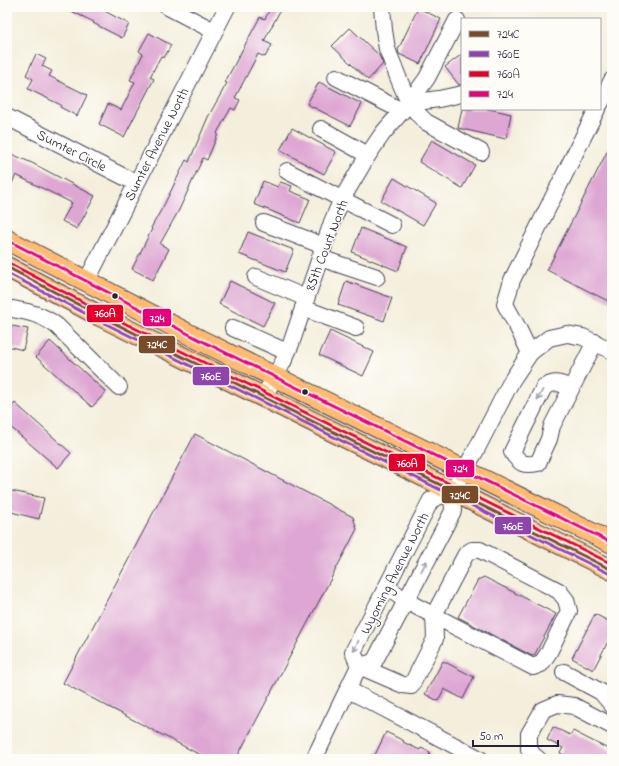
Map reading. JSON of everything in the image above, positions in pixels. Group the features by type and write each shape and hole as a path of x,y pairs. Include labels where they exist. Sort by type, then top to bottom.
{"main road":[{"path":"7,240 202,341 612,543"},
{"path":"7,267 100,316 263,398 612,570"}],"street":[{"path":"168,7 214,31"},
{"name":"Sumter Avenue North","path":"86,282 226,7"},
{"path":"382,7 387,49 400,82 406,107"},
{"name":"85th Court North","path":"263,398 288,352 332,222 342,199 383,133 406,107 427,78 457,20"},
{"path":"336,77 406,107 419,115 426,122 481,152"},
{"path":"601,102 612,80"},
{"path":"406,107 461,94"},
{"path":"530,353 505,304 512,280 597,110"},
{"name":"Sumter Circle","path":"7,117 136,183"},
{"path":"321,129 368,155"},
{"path":"286,171 392,225"},
{"path":"264,223 377,277"},
{"path":"256,277 304,303 356,328"},
{"path":"7,308 33,313 49,320 119,386"},
{"path":"233,328 288,352"},
{"path":"452,491 475,452 512,380 530,353 549,338 567,334 583,337 612,351"},
{"path":"571,388 562,384 552,383 544,387 512,452 517,460 528,466 538,463 550,439 552,426 595,342"},
{"name":"Wyoming Avenue North","path":"452,491 453,511 374,662 359,666 353,652 431,500 452,491"},
{"path":"316,758 359,666 403,685 411,686 435,639 434,615 466,554 472,550 480,550 559,591 566,600 569,612 549,652 541,664 533,667 434,615 406,601 387,587"},
{"path":"564,672 601,692 612,705"},
{"path":"348,690 370,700 480,759"},
{"path":"533,754 530,734 543,710 557,704 574,706 612,726"}],"building":[{"path":"63,7 97,7 129,24 122,38"},
{"path":"271,7 282,7 264,41 272,45 265,57 258,54 235,98 240,100 235,110 231,108 217,133 218,134 207,160 203,158 179,210 160,244 169,249 153,280 132,269 186,160 189,162 208,117 227,83 225,82 260,17 265,19"},
{"path":"418,8 441,19 420,64 399,54 398,50"},
{"path":"350,28 379,55 383,64 368,80 332,46"},
{"path":"149,33 171,45 164,58 161,56 150,77 154,79 124,137 99,124 108,104 121,110 135,82 130,80 143,54 139,51"},
{"path":"36,54 46,59 42,66 52,71 49,76 87,95 77,116 60,107 61,105 28,89 33,79 26,75"},
{"path":"461,55 461,85 459,85 445,67"},
{"path":"319,82 362,104 350,126 307,104"},
{"path":"462,110 493,110 511,114 506,139 458,128"},
{"path":"292,128 336,152 324,174 280,150"},
{"path":"432,140 475,165 462,188 419,162"},
{"path":"612,142 612,303 547,270"},
{"path":"7,152 32,163 95,196 77,229 62,221 72,203 16,175 7,193"},
{"path":"394,178 436,203 423,225 381,201"},
{"path":"263,181 278,187 280,182 292,186 290,191 310,199 300,223 254,204"},
{"path":"361,228 407,247 398,271 352,252"},
{"path":"248,232 294,250 285,272 239,254"},
{"path":"230,281 275,303 263,326 219,304"},
{"path":"346,281 392,298 384,321 338,305"},
{"path":"7,325 28,329 23,350 7,346"},
{"path":"330,331 374,352 363,376 319,355"},
{"path":"50,341 106,392 92,407 36,357"},
{"path":"15,403 71,453 58,468 7,424 7,412"},
{"path":"195,434 353,517 357,529 236,759 208,759 63,683"},
{"path":"7,490 44,498 39,519 7,511"},
{"path":"484,577 556,614 535,654 532,656 458,617 478,580"},
{"path":"595,614 612,623 612,634 593,670 572,658"},
{"path":"443,661 474,677 463,699 444,689 438,701 425,694"},
{"path":"553,727 570,735 573,731 612,751 612,759 571,759 560,753 563,748 547,740"},
{"path":"386,732 420,750 421,748 430,752 429,755 437,759 373,759"}],"transit line":[{"name":"724","path":"7,240 202,341 612,543"},
{"name":"760A","path":"9,263 102,312 612,564"},
{"name":"724C","path":"7,267 100,316 612,570"},
{"name":"760E","path":"7,273 98,320 610,574"}]}
